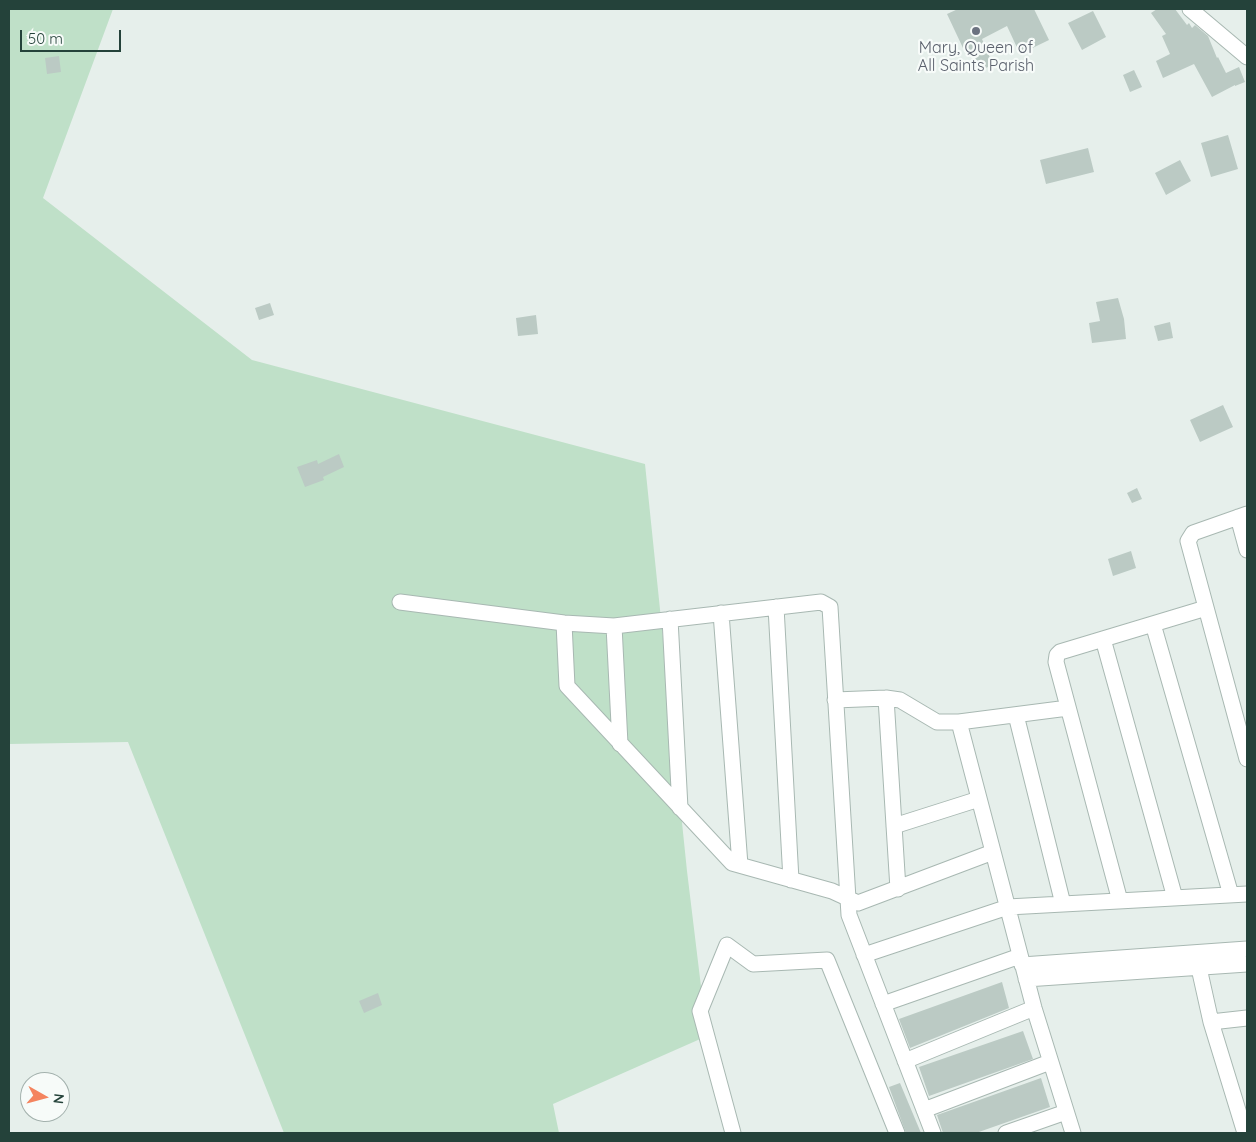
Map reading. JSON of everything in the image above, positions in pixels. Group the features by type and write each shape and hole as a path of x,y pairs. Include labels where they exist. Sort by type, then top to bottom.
{"street":[{"path":"1190,9 1247,57"},
{"path":"1247,550 1243,516 1193,533 1188,541 1247,760"},
{"path":"400,602 564,624 614,626 821,602 830,607 848,915 933,1133"},
{"path":"776,607 791,880"},
{"path":"1120,901 1056,662 1057,655 1060,652 1206,608"},
{"path":"721,614 740,865"},
{"path":"670,619 680,808"},
{"path":"564,624 567,686 732,863 832,891 858,903 993,852"},
{"path":"1154,624 1231,895"},
{"path":"614,626 620,744"},
{"path":"1103,639 1176,898"},
{"path":"836,700 886,698 900,700 937,722 960,722 1068,708"},
{"path":"886,698 898,889"},
{"path":"1016,715 1063,904"},
{"path":"960,722 1034,1008 1073,1133"},
{"path":"894,826 979,799"},
{"path":"864,955 1008,907 1247,894"},
{"path":"734,1133 700,1011 727,945 753,964 827,960 897,1133"},
{"path":"1197,960 1247,949"},
{"path":"883,1004 1023,967 1197,960 1247,964"},
{"path":"1197,960 1210,1022 1245,1133"},
{"path":"905,1060 1034,1008"},
{"path":"1210,1022 1247,1018"},
{"path":"924,1110 1050,1062"},
{"path":"1006,1133 1066,1112"}],"green space":[{"path":"9,9 113,9 43,198 252,360 645,464 687,871 707,1036 553,1104 559,1133 284,1133 128,742 9,744"}],"building":[{"path":"958,9 1034,9 1049,40 1020,54 1007,26 982,39 993,65 978,71 967,46 963,48 947,14"},
{"path":"1157,9 1175,9 1187,25 1189,23 1192,28 1195,25 1208,36 1217,58 1226,73 1239,67 1245,82 1212,97 1194,64 1163,78 1156,61 1170,54 1162,36 1166,34 1151,13"},
{"path":"1093,11 1106,37 1082,50 1068,23"},
{"path":"59,56 61,72 47,74 45,58"},
{"path":"1134,70 1142,87 1130,92 1123,75"},
{"path":"1228,135 1238,169 1211,177 1201,143"},
{"path":"1088,148 1094,172 1046,184 1040,160"},
{"path":"1180,160 1191,181 1166,195 1155,173"},
{"path":"1118,298 1124,319 1126,339 1092,343 1089,323 1100,321 1096,302"},
{"path":"270,303 274,315 259,320 255,308"},
{"path":"536,315 538,334 518,336 516,318"},
{"path":"1170,322 1173,338 1158,341 1154,326"},
{"path":"1223,405 1233,427 1200,442 1190,420"},
{"path":"339,454 344,467 323,477 324,480 305,487 297,467 317,460 318,464"},
{"path":"1137,488 1142,499 1132,503 1127,493"},
{"path":"1131,551 1136,568 1113,576 1108,559"},
{"path":"1002,982 1009,1008 910,1048 899,1019"},
{"path":"378,993 382,1005 364,1013 359,1001"},
{"path":"1023,1031 1033,1059 929,1096 919,1067"},
{"path":"1041,1078 1050,1107 976,1133 943,1133 937,1115"},
{"path":"900,1083 921,1133 906,1133 889,1087"}],"place":[{"name":"Mary, Queen of All Saints Parish","path":"976,31"}]}
